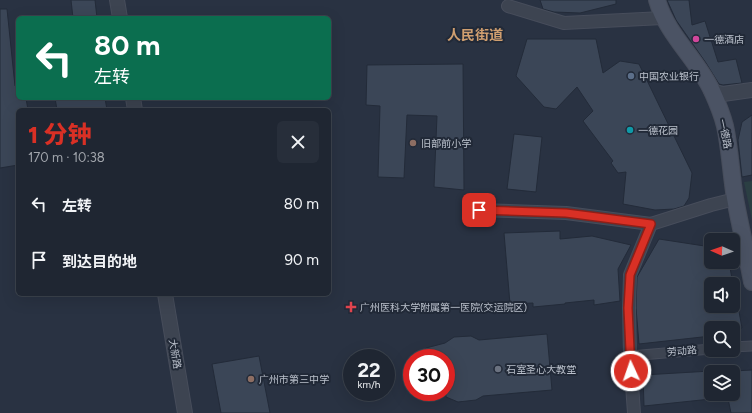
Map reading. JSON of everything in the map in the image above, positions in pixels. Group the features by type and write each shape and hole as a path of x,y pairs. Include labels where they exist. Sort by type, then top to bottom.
{"main road":[{"name":"一德路","path":"657,0 664,18 685,51 705,78 712,91 725,125 736,199 748,254 752,282"}],"street":[{"path":"117,0 120,16"},
{"path":"508,6 564,23 664,18"},
{"path":"712,91 723,94 752,90"},
{"path":"479,210 566,213 651,224 736,199"},
{"path":"634,413 628,308 630,275 651,224"},
{"name":"大新路","path":"165,296 185,413"},
{"path":"740,347 752,346"},
{"name":"劳动路","path":"630,356 704,350"}],"green space":[{"path":"752,181 752,220 744,182"}],"building":[{"path":"71,0 95,0 97,16 73,16"},
{"path":"540,0 616,0 616,4 580,13 554,12 543,9"},
{"path":"667,0 689,0 692,25 705,21 718,62 736,59 742,83 719,84 676,20"},
{"path":"0,9 7,9 16,86 16,100 26,100 28,108 16,108 16,165 0,168"},
{"name":"一德花园","path":"527,39 596,39 603,73 620,61 639,64 692,173 689,198 684,206 674,209 655,210 623,204 626,172 618,173 611,163 613,161 583,121 593,111 577,87 556,109 544,107 516,76"},
{"path":"463,64 464,190 434,187 437,116 407,115 404,178 378,177 380,106 366,105 367,65"},
{"path":"55,100 105,100 107,108 57,108"},
{"path":"752,115 752,175 742,177 738,140 742,122"},
{"path":"514,134 542,137 536,192 507,189"},
{"path":"560,231 560,239 592,236 631,245 618,269 620,301 594,305 594,300 533,307 533,303 510,304 504,233"},
{"path":"659,239 704,246 704,269 730,269 732,277 704,277 704,313 739,313 742,328 740,328 740,321 704,321 704,337 639,344 636,308 637,277"},
{"name":"石室圣心大教堂","path":"547,334 552,390 483,396 476,400 458,402 455,401 455,349 425,349 445,343 454,337 471,336 479,340"},
{"path":"259,356 270,413 221,413 212,364"},
{"path":"752,370 752,413 731,413 728,401 740,401 740,371"},
{"path":"704,371 704,400 644,406 643,375"}],"place":[{"name":"一德酒店","path":"696,39"},
{"name":"中国农业银行","path":"631,76"},
{"name":"一德花园","path":"630,130"},
{"name":"旧部前小学","path":"413,143"},
{"name":"广州医科大学附属第一医院(交运院区)","path":"351,307"},
{"name":"石室圣心大教堂","path":"498,369"},
{"name":"广州市第三中学","path":"251,379"}],"district":[{"name":"人民街道","path":"475,35"}],"route":[{"path":"479,210 566,213 651,224 630,275 628,308 631,371"}]}
